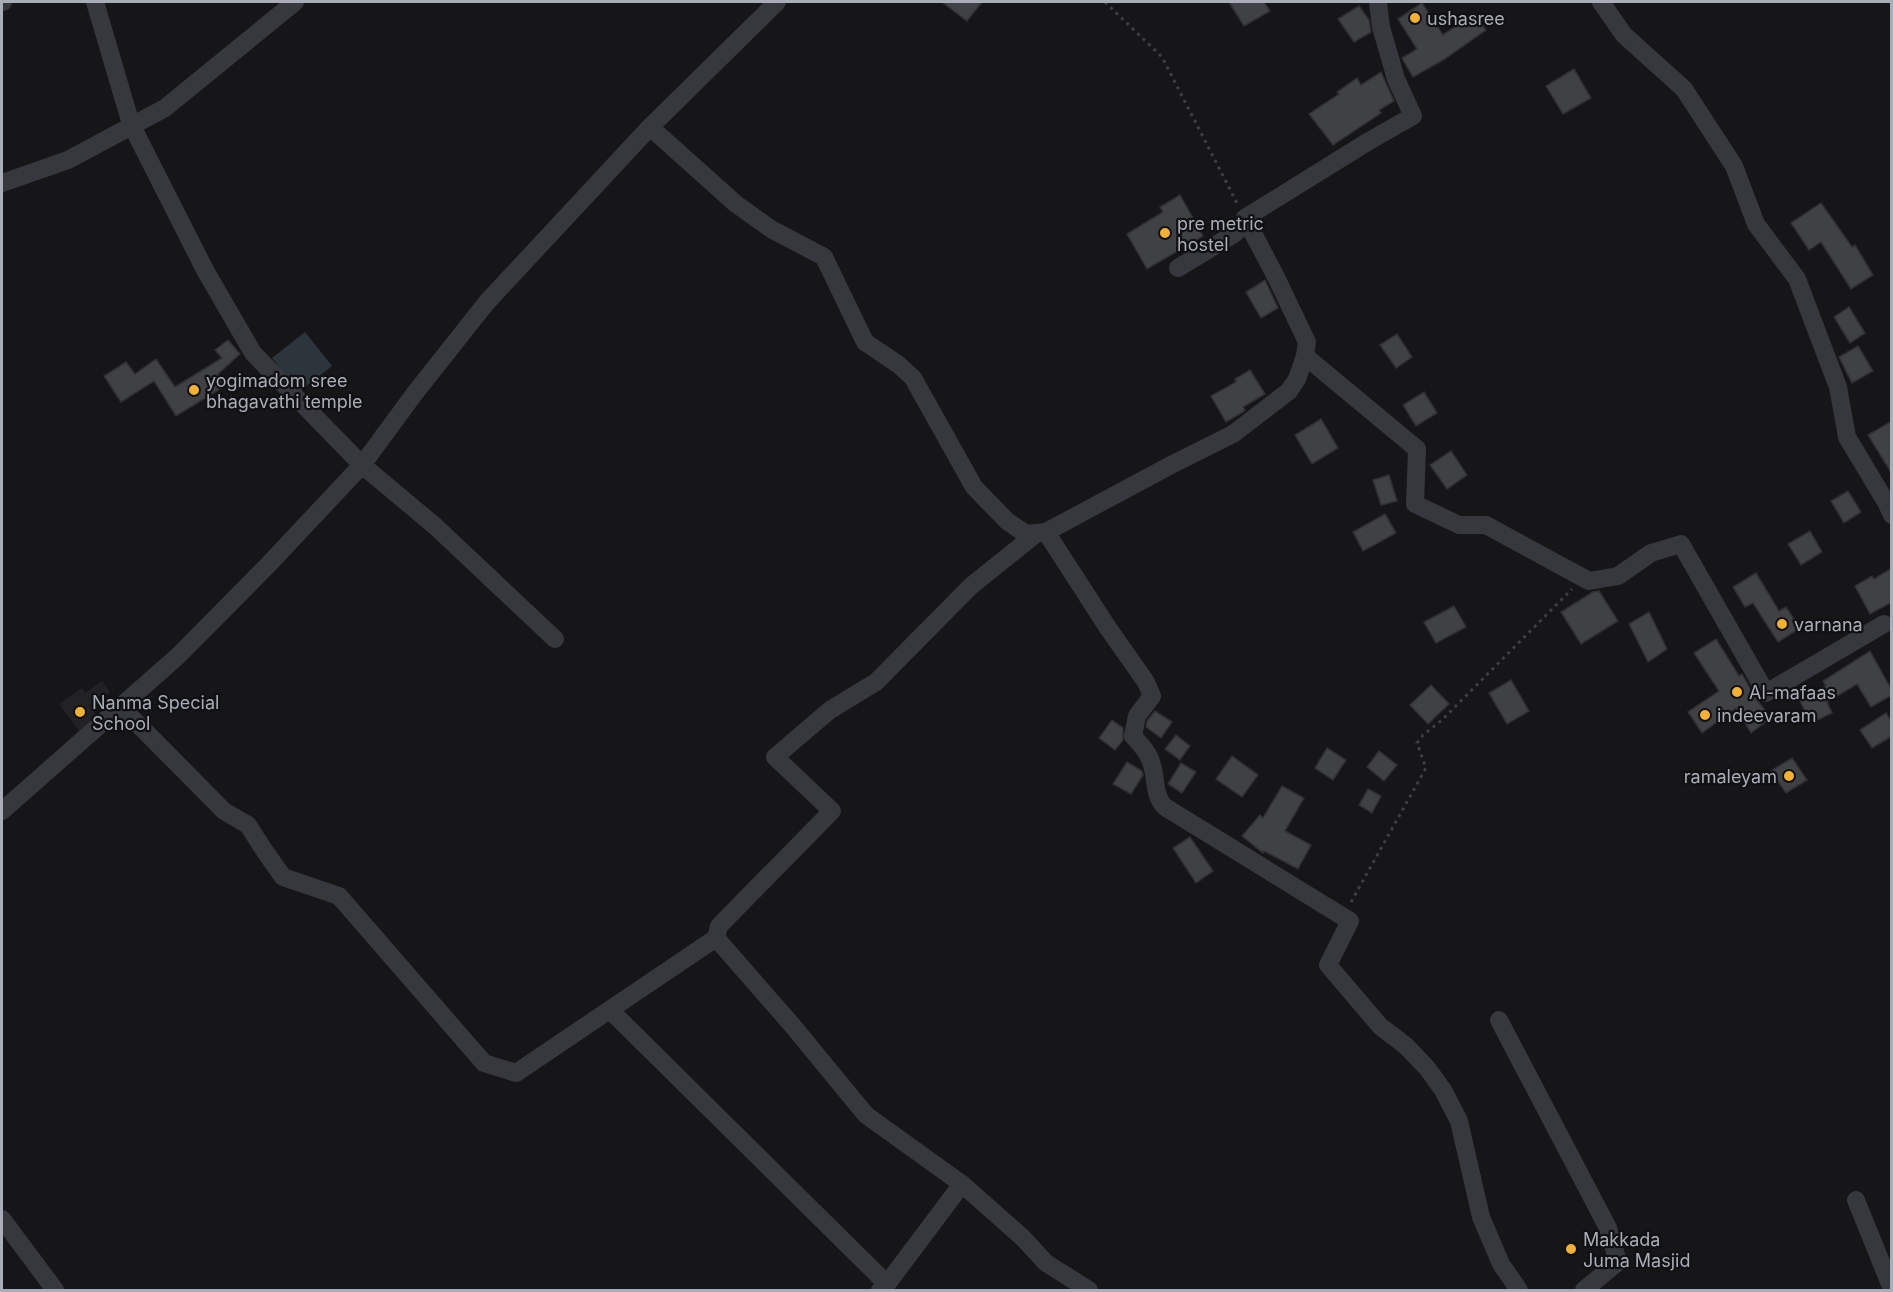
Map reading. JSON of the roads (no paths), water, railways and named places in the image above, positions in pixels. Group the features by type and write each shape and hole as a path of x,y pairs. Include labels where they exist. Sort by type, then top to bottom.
{"street":[{"path":"94,2 132,126 205,270 253,353 362,465 435,526 555,639"},
{"path":"2,183 68,160 165,108 295,2"},
{"path":"2,811 186,648 268,565 362,465 487,302 650,127 777,2"},
{"path":"1178,268 1234,234 1246,220 1369,141 1413,116 1396,79 1381,27 1378,2"},
{"path":"1601,2 1624,35 1684,89 1734,166 1756,224 1797,279 1838,387 1847,437 1892,515"},
{"path":"650,127 736,204 771,229 824,257 865,342 899,365 913,378 974,487 1007,521 1026,534 1041,532"},
{"path":"121,707 224,812 248,825 284,876 339,896 484,1063 516,1073 716,938 719,926 832,811 775,757 830,710 876,682 971,586 1041,532 1233,434 1288,391 1297,379 1307,342 1246,220"},
{"path":"1305,356 1417,449 1415,504 1459,525 1486,525 1589,581 1618,576 1651,553 1681,544 1766,693 1889,628"},
{"path":"1041,532 1146,682 1152,696 1137,716 1133,736 1149,755 1159,801 1165,807 1350,921 1328,965 1380,1026 1406,1046 1427,1068 1443,1090 1459,1121 1481,1217 1501,1264 1519,1290"},
{"path":"716,938 866,1115 962,1184 1023,1238 1046,1263 1089,1290"},
{"path":"610,1010 884,1287 962,1184"},
{"path":"1499,1020 1608,1228 1618,1262 1584,1290"},
{"path":"1856,1200 1892,1289"},
{"path":"2,1219 55,1290"}],"place":[{"name":"ushasree","path":"1415,18"},
{"name":"pre metric hostel","path":"1165,233"},
{"name":"yogimadom sree bhagavathi temple","path":"194,390"},
{"name":"varnana","path":"1782,624"},
{"name":"Al-mafaas","path":"1737,692"},
{"name":"Nanma Special School","path":"80,712"},
{"name":"indeevaram","path":"1705,715"},
{"name":"ramaleyam","path":"1789,776"},
{"name":"Makkada Juma Masjid","path":"1571,1249"}]}
